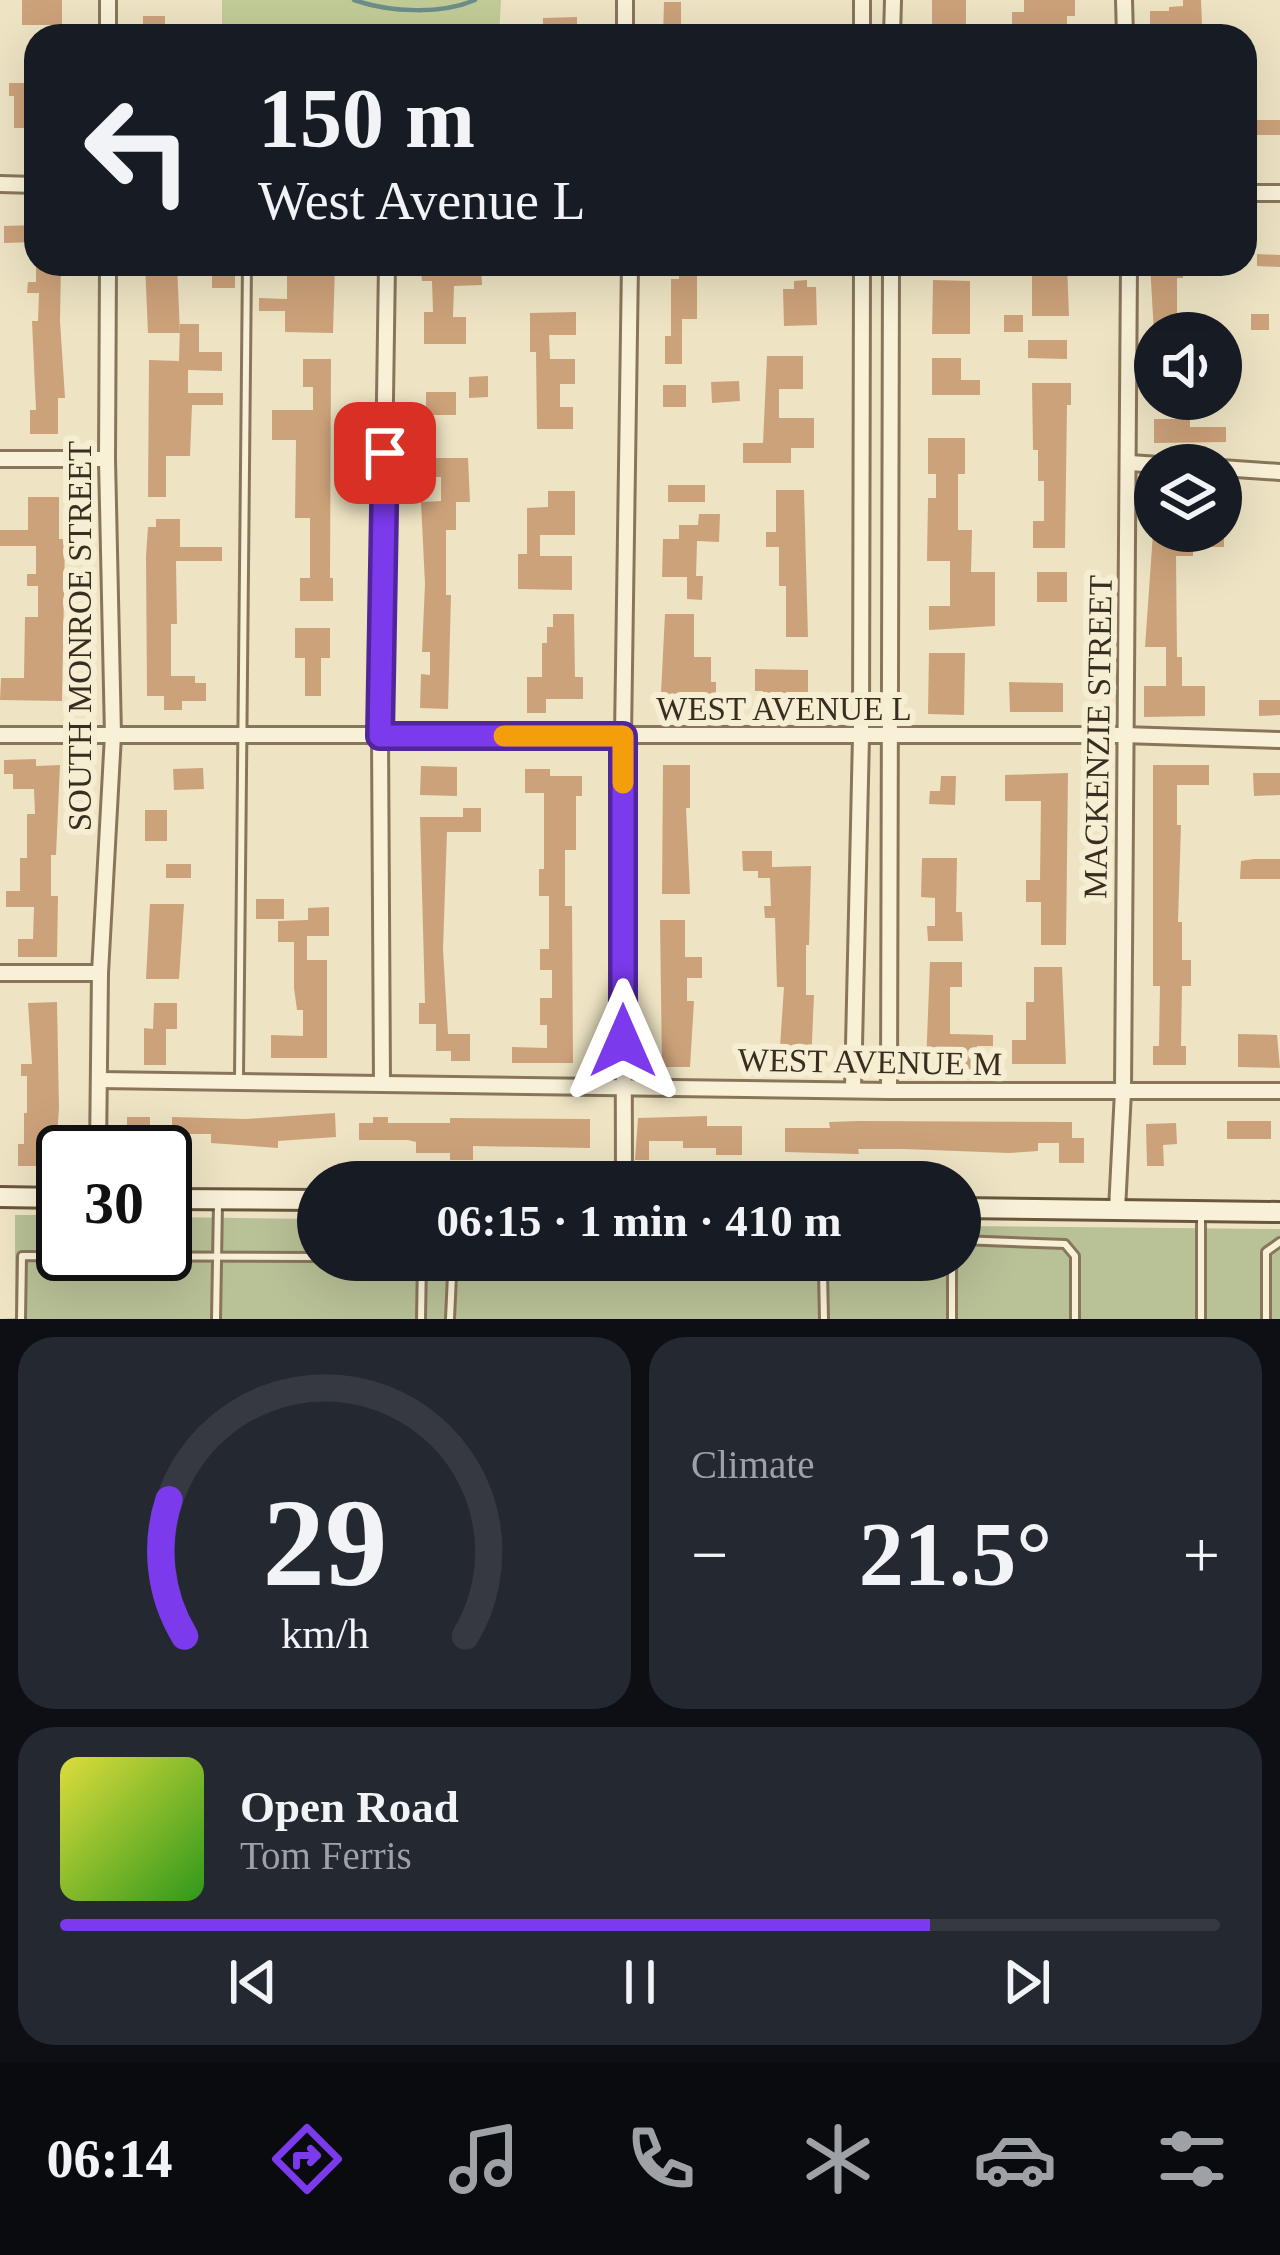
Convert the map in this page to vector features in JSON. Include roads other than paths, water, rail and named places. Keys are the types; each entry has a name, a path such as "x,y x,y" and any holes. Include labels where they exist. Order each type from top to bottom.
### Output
{"main road":[{"path":"0,1196 36,1197"},
{"path":"192,1199 297,1200"},
{"path":"981,1208 1280,1212"}],"street":[{"name":"SOUTH MONROE STREET","path":"98,1125 100,973 113,735 108,276"},
{"path":"382,1083 380,736 388,276"},
{"path":"624,1161 629,276"},
{"path":"854,1090 862,276"},
{"path":"889,1091 891,276"},
{"name":"MACKENZIE STREET","path":"1117,1210 1123,1091 1129,276"},
{"path":"0,459 107,459"},
{"path":"1129,463 1134,463"},
{"path":"1242,469 1280,472"},
{"name":"WEST AVENUE L","path":"0,735 1123,735 1280,740"},
{"path":"0,973 100,973"},
{"name":"WEST AVENUE M","path":"99,1080 889,1091 1280,1091"}],"lane":[{"path":"239,1082 247,276"},
{"path":"216,1319 218,1199"},
{"path":"1201,1211 1201,1319"},
{"path":"981,1241 1065,1244 1075,1256 1076,1319"},
{"path":"1266,1319 1267,1252 1280,1242"},
{"path":"21,1319 22,1256 297,1257"},
{"path":"422,1281 422,1319"},
{"path":"452,1281 453,1319"},
{"path":"823,1281 824,1319"},
{"path":"952,1281 952,1319"}],"waterway":[{"path":"354,0 415,10 475,0"}]}
